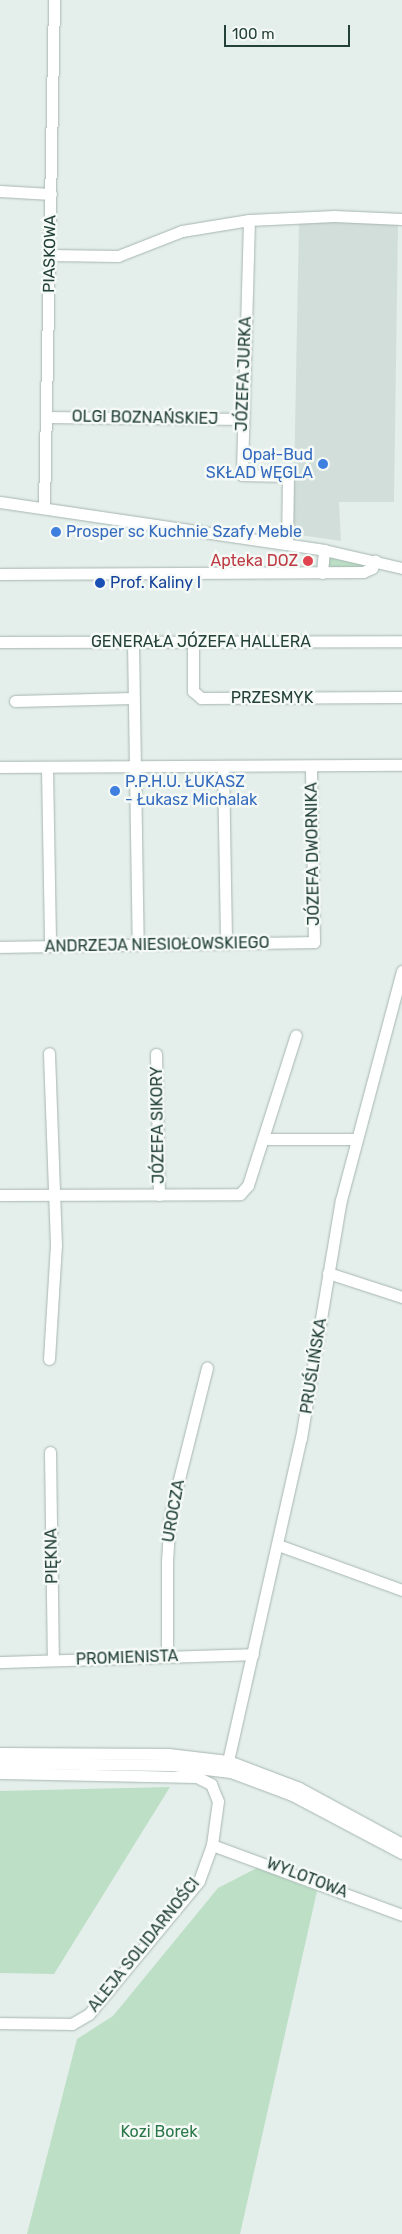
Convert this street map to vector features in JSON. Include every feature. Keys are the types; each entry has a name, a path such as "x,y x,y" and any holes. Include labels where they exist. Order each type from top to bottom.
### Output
{"street":[{"name":"PIASKOWA","path":"44,508 48,417 54,0"},
{"path":"0,191 51,194"},
{"path":"50,255 118,256 182,231 249,220 334,216 402,219"},
{"name":"JÓZEFA JURKA","path":"249,220 242,475 288,476 287,544"},
{"name":"OLGI BOZNAŃSKIEJ","path":"48,417 243,419"},
{"path":"0,502 324,550 402,568"},
{"path":"322,573 324,550"},
{"path":"0,574 363,572 372,568 375,561"},
{"name":"GENERAŁA JÓZEFA HALLERA","path":"0,642 402,641"},
{"path":"133,642 138,945"},
{"name":"PRZESMYK","path":"194,643 193,691 201,698 402,697"},
{"path":"14,701 133,698"},
{"name":"JÓZEFA DWORNIKA","path":"312,766 314,942"},
{"path":"0,768 402,766"},
{"path":"223,767 226,944"},
{"path":"47,768 50,946"},
{"name":"ANDRZEJA NIESIOŁOWSKIEGO","path":"0,947 314,942"},
{"name":"PRUŚLIŃSKA","path":"228,1761 278,1545 311,1389 340,1200 400,991 402,972"},
{"path":"0,1195 54,1197 240,1194 248,1184 264,1139 296,1035"},
{"path":"49,1053 55,1270 49,1359"},
{"name":"JÓZEFA SIKORY","path":"156,1054 159,1196"},
{"path":"264,1139 356,1139"},
{"path":"328,1273 402,1297"},
{"name":"UROCZA","path":"167,1657 169,1523 207,1368"},
{"name":"PIĘKNA","path":"50,1452 53,1660"},
{"path":"278,1545 402,1590"},
{"name":"PROMIENISTA","path":"0,1662 253,1654"},
{"path":"0,1753 168,1754 228,1761 292,1785 402,1844"},
{"path":"0,1763 166,1764 219,1770 282,1790 402,1853"},
{"name":"ALEJA SOLIDARNOŚCI","path":"0,1773 180,1775 204,1779 215,1789 218,1801 212,1844 198,1881 85,2017 68,2024 0,2023"},
{"name":"WYLOTOWA","path":"212,1844 402,1915"}],"shaded area":[{"path":"340,220 398,224 394,502 339,502 341,541 293,534 299,223"}],"green space":[{"path":"330,556 365,565 364,567 328,568 327,558"},
{"path":"170,1787 54,1974 0,1973 0,1791"},
{"name":"Kozi Borek","path":"257,1868 317,1891 240,2234 27,2234 77,2039 113,2016 218,1888"}],"place":[{"name":"Opał-Bud SKŁAD WĘGLA","path":"323,464"},
{"name":"Prosper sc Kuchnie Szafy Meble","path":"56,532"},
{"name":"Apteka DOZ","path":"308,561"},
{"name":"Prof. Kaliny I","path":"100,583"},
{"name":"P.P.H.U. ŁUKASZ - Łukasz Michalak","path":"115,791"}]}
